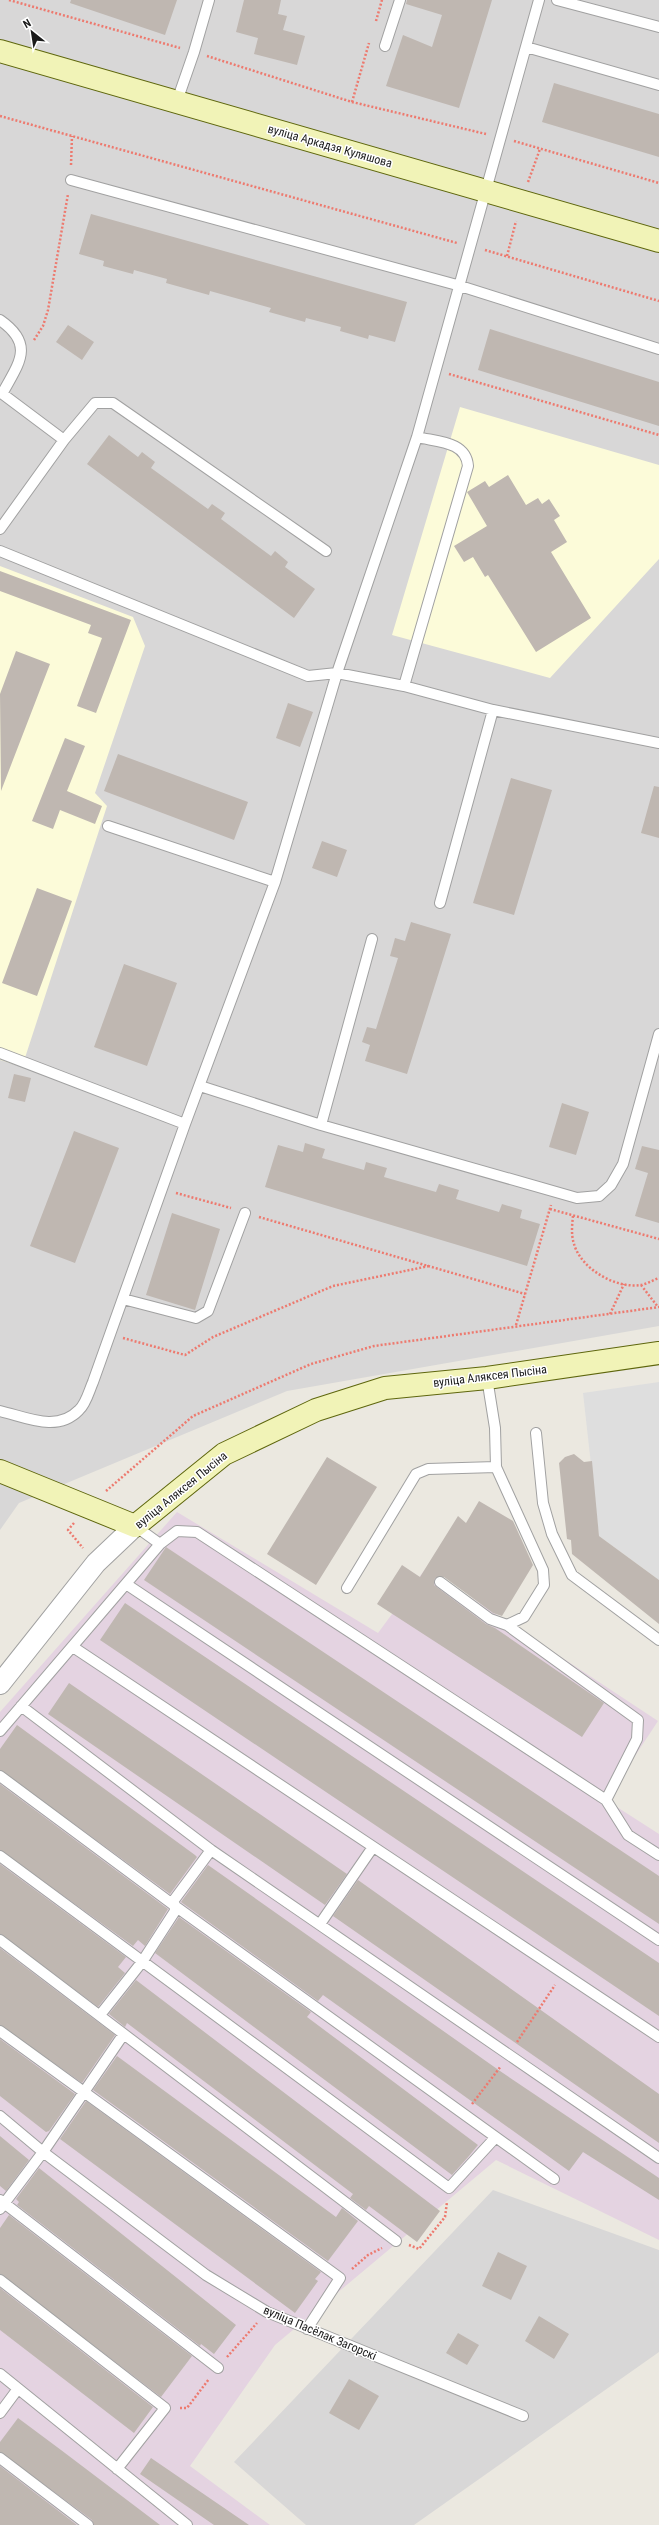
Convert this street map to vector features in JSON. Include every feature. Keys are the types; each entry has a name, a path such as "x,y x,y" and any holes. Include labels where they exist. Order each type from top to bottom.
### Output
{"main road":[{"name":"вуліца Аркадзя Куляшова","path":"0,52 177,101 659,241"},
{"name":"вуліца Аляксея Пысіна","path":"135,1526 224,1454 316,1410 385,1388 487,1378 659,1353"},
{"path":"0,1471 135,1526"}],"street":[{"name":"вуліца Аляксея Пысіна","path":"0,1684 96,1563 135,1526"}],"lane":[{"path":"177,101 194,52 209,0"},
{"path":"385,46 400,0"},
{"path":"0,1411 34,1422 65,1421 80,1410 93,1382 185,1124 275,882 336,673 416,438 468,246 484,191 502,138 539,0"},
{"path":"557,0 659,27"},
{"path":"526,48 659,85"},
{"path":"70,180 458,285 659,349"},
{"path":"0,320 16,336 22,347 22,357 1,393 64,440"},
{"path":"0,529 64,440 95,403 113,402 326,551"},
{"path":"404,686 468,466 467,456 461,449 416,438"},
{"path":"0,551 308,676 336,673 404,686 493,710 659,743"},
{"path":"440,903 493,710"},
{"path":"108,826 275,882"},
{"path":"322,1125 372,939"},
{"path":"200,1086 322,1125 555,1192 577,1198 599,1196 611,1185 623,1164 659,1034"},
{"path":"0,1053 185,1124"},
{"path":"123,1299 196,1318 208,1311 245,1213"},
{"path":"487,1378 496,1428 496,1467 543,1570 544,1585 528,1610 524,1616 507,1625"},
{"path":"536,1433 543,1503 552,1534 572,1575 659,1640"},
{"path":"347,1588 416,1474 428,1469 496,1467"},
{"path":"135,1526 160,1544"},
{"path":"0,1731 160,1544 178,1531 197,1532 606,1800 628,1835 659,1855"},
{"path":"440,1582 490,1619 507,1625 638,1720 637,1739 606,1800"},
{"path":"126,1584 659,1940"},
{"path":"73,1647 659,2037"},
{"path":"21,1706 212,1850 659,2158"},
{"path":"0,1776 175,1906 495,2138 554,2179"},
{"path":"320,1924 373,1846"},
{"path":"100,2015 142,1962 175,1911 174,1900 212,1850"},
{"path":"0,1856 449,2188 495,2138"},
{"path":"0,1940 100,2015 123,2035 396,2241"},
{"path":"0,2031 340,2278 306,2329"},
{"path":"123,2035 43,2152 1,2204 218,2368"},
{"name":"вуліца Пасёлак Загорскі","path":"0,2116 43,2152 206,2275 267,2312 523,2416"},
{"path":"0,2280 164,2408 117,2469"},
{"path":"0,2374 17,2390 187,2525"},
{"path":"0,2413 17,2390"},
{"path":"0,2458 88,2525"}],"path":[{"path":"9,0 194,52 352,102 502,138 659,183"},
{"path":"375,22 382,0"},
{"path":"352,102 371,36"},
{"path":"0,116 468,246 659,302"},
{"path":"22,347 36,339 48,310 70,180 72,136"},
{"path":"435,370 659,435"},
{"path":"162,1189 525,1294"},
{"path":"516,1325 555,1192"},
{"path":"550,1209 659,1239"},
{"path":"573,1216 574,1244 580,1257 592,1269 606,1278 624,1284 641,1285 659,1278"},
{"path":"110,1335 185,1354 213,1337 333,1286 429,1266"},
{"path":"610,1314 624,1284"},
{"path":"641,1285 658,1307"}],"shaded area":[{"path":"0,0 659,0 659,1326 287,1391 19,1503 0,1530"},
{"path":"460,407 659,465 659,559 550,678 392,635"},
{"path":"0,566 133,617 145,646 95,793 107,806 22,1067 0,1060"},
{"path":"659,1382 659,1580 599,1536 583,1393"},
{"path":"177,1512 378,1633 426,1568 658,1721 606,1800 659,1834 659,2240 496,2160 275,2345 190,2466 270,2525 0,2525 0,1712"},
{"path":"493,2190 659,2250 659,2352 414,2525 306,2525 234,2462"}],"building":[{"path":"71,0 177,0 165,35 70,3"},
{"path":"244,0 281,0 278,14 287,16 283,30 305,36 297,65 254,54 258,38 236,32"},
{"path":"407,0 492,0 459,108 386,86 403,35 432,47 442,15 406,4"},
{"path":"554,83 659,114 659,157 542,122"},
{"path":"91,214 407,302 395,342 369,335 368,339 340,331 341,327 306,318 305,322 269,312 271,308 210,291 209,295 166,283 167,279 134,270 133,274 103,266 104,261 79,254"},
{"path":"68,325 94,342 82,360 56,342"},
{"path":"490,329 659,382 659,426 478,370"},
{"path":"109,435 138,457 142,452 155,462 151,468 208,509 212,504 225,513 221,519 271,556 275,551 288,562 285,567 315,589 294,618 87,464"},
{"path":"508,475 526,505 538,498 542,504 549,499 560,516 554,520 567,542 551,552 591,618 536,652 488,575 485,577 473,557 464,562 454,546 487,526 467,492 485,481 489,487"},
{"path":"0,571 131,620 96,713 77,706 102,638 88,633 91,625 0,591"},
{"path":"16,651 50,664 1,791 0,694"},
{"path":"288,703 313,712 300,747 276,738"},
{"path":"65,738 85,746 67,791 102,806 95,824 60,810 53,829 32,821"},
{"path":"118,754 248,802 234,840 104,791"},
{"path":"511,778 552,790 514,915 473,903"},
{"path":"654,786 659,787 659,838 641,833"},
{"path":"322,841 347,850 337,877 312,868"},
{"path":"37,888 72,901 37,996 2,983"},
{"path":"411,922 451,934 407,1074 365,1061 370,1045 362,1042 367,1027 376,1029 398,958 390,956 395,938 405,941"},
{"path":"124,964 177,983 147,1066 94,1047"},
{"path":"14,1074 31,1078 25,1102 8,1098"},
{"path":"562,1103 589,1112 576,1155 549,1147"},
{"path":"74,1131 119,1148 75,1263 30,1246"},
{"path":"305,1143 325,1149 322,1158 364,1170 366,1162 387,1168 384,1177 436,1192 439,1184 459,1190 456,1199 499,1212 502,1204 522,1210 520,1218 540,1224 527,1266 265,1187 278,1145 303,1152"},
{"path":"642,1146 659,1150 659,1223 635,1216 648,1173 635,1169"},
{"path":"172,1213 220,1229 195,1310 146,1295"},
{"path":"574,1454 584,1462 592,1461 599,1536 659,1580 659,1624 572,1554 571,1540 567,1539 559,1463 565,1457"},
{"path":"327,1457 377,1487 316,1585 267,1554"},
{"path":"479,1501 513,1521 533,1565 502,1616 493,1613 444,1577 435,1578 434,1585 486,1624 495,1628 604,1703 582,1737 377,1604 402,1565 420,1577 458,1516 466,1523"},
{"path":"166,1547 659,1876 659,1924 144,1580"},
{"path":"125,1603 659,1963 659,2016 100,1640"},
{"path":"69,1683 347,1874 325,1905 48,1714"},
{"path":"17,1725 197,1857 170,1894 0,1770 0,1749"},
{"path":"0,1784 168,1909 145,1946 138,1940 133,1946 0,1850"},
{"path":"0,1864 126,1957 118,1967 125,1973 98,2007 0,1934"},
{"path":"208,1865 500,2071 659,2178 659,2200 583,2152 569,2171 323,1995 318,2001 181,1902"},
{"path":"358,1880 659,2094 659,2143 333,1916"},
{"path":"179,1917 311,2012 307,2017 478,2145 452,2175 155,1953"},
{"path":"0,1948 115,2035 82,2083 0,2025"},
{"path":"136,1980 440,2211 417,2242 369,2206 366,2210 350,2198 353,2194 127,2023 125,2027 109,2014"},
{"path":"0,2039 75,2094 49,2131 46,2132 0,2096"},
{"path":"117,2056 336,2217 342,2208 358,2221 328,2261 93,2090"},
{"path":"86,2101 321,2272 315,2279 318,2281 295,2313 60,2139"},
{"path":"0,2136 29,2160 6,2191 0,2186"},
{"path":"39,2168 236,2325 214,2354 201,2344 200,2346 17,2205 19,2202 16,2199"},
{"path":"9,2215 192,2356 161,2397 0,2274 0,2228"},
{"path":"498,2252 527,2266 511,2300 482,2286"},
{"path":"0,2288 153,2407 134,2433 0,2330"},
{"path":"539,2316 569,2334 554,2359 525,2341"},
{"path":"458,2333 479,2345 467,2365 446,2353"},
{"path":"349,2379 379,2396 359,2430 329,2413"},
{"path":"18,2418 160,2525 94,2525 92,2520 0,2452 0,2442"},
{"path":"151,2458 249,2525 214,2525 140,2474"},
{"path":"0,2466 77,2525 0,2525"}]}
